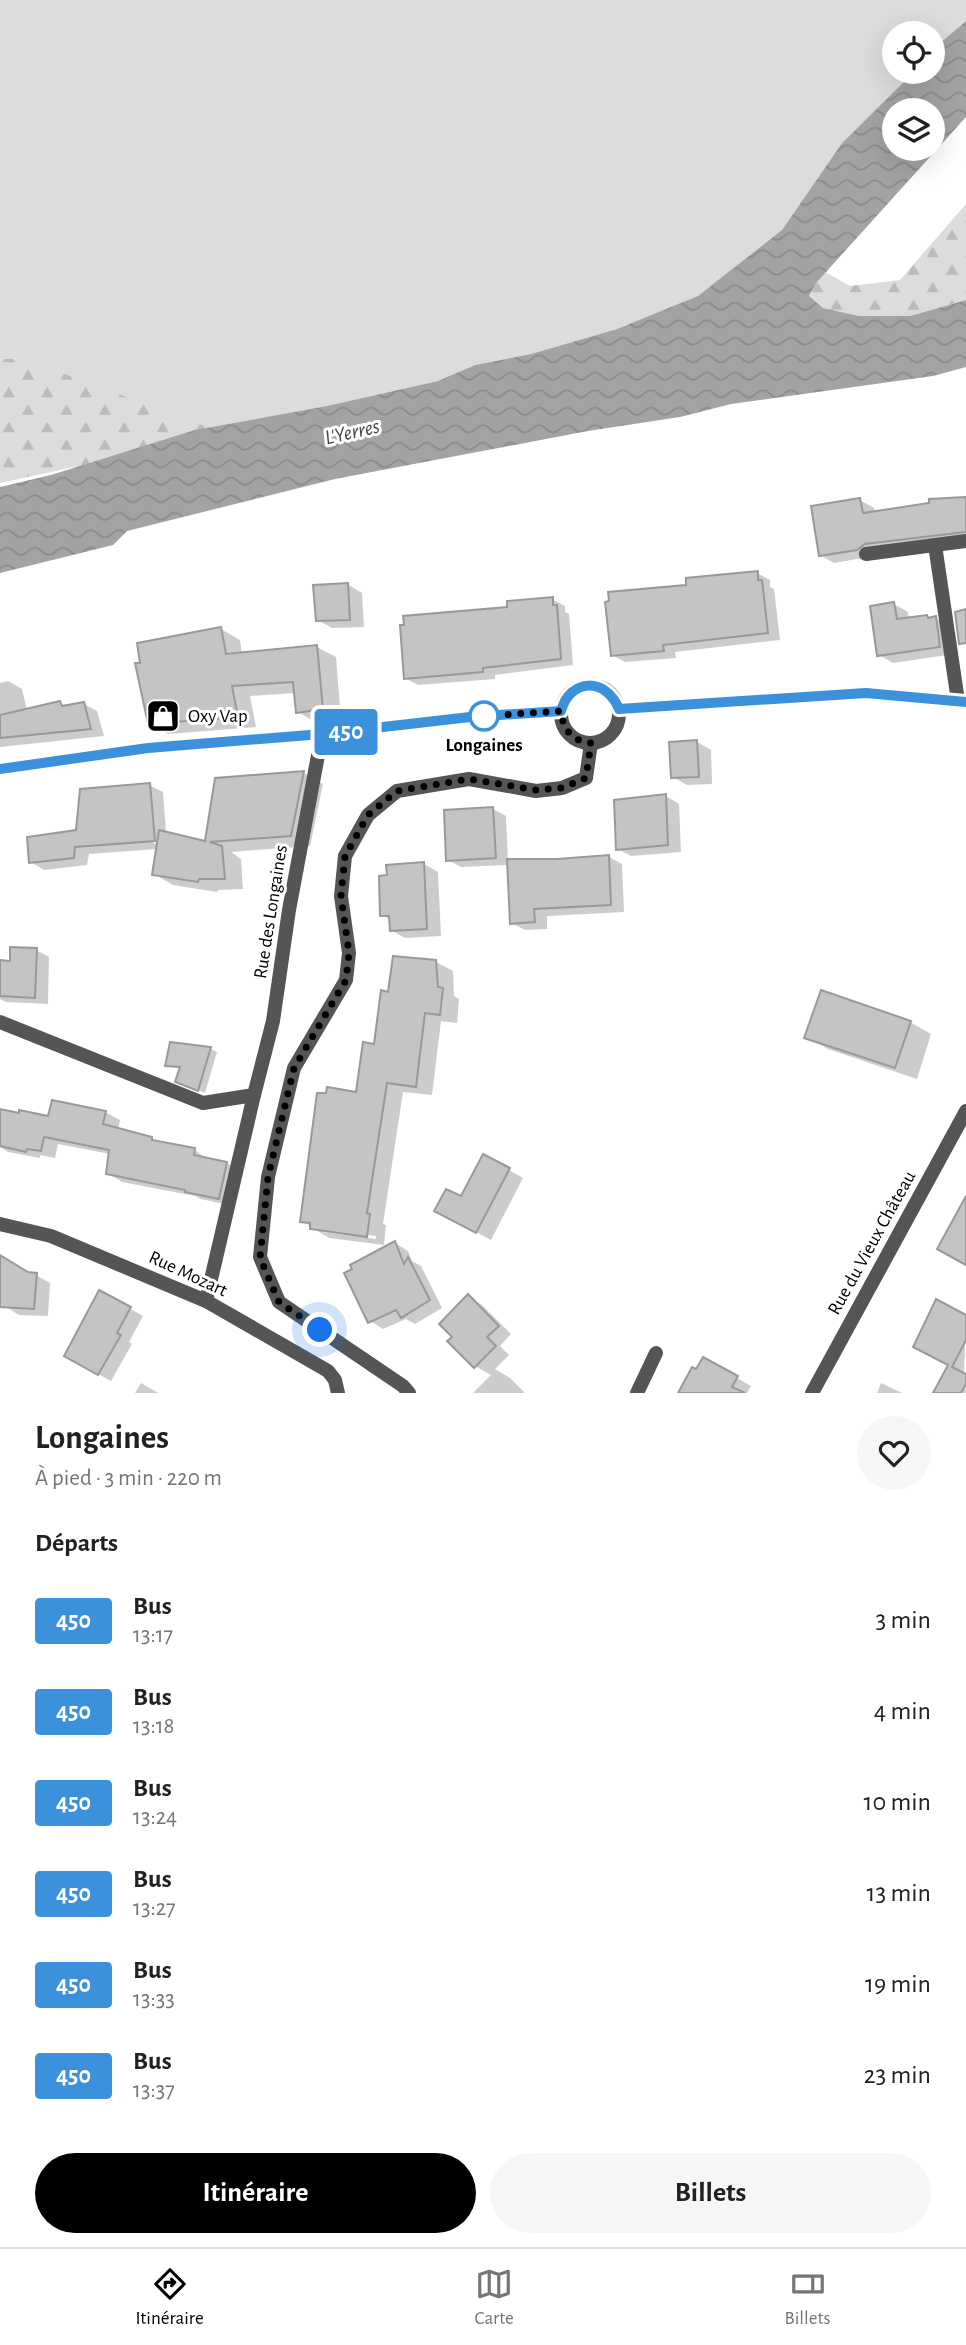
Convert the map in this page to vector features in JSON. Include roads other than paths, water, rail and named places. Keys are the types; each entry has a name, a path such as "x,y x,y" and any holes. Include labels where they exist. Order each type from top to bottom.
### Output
{"street":[{"path":"866,554 966,541"},
{"path":"619,709 866,693 962,702 935,545"},
{"path":"585,686 602,688 610,693 619,709 615,728 609,736 591,743 581,742 566,730 561,711 569,695 585,686"},
{"path":"0,769 148,748 322,734 470,717 561,711"},
{"name":"Rue des Longaines","path":"206,1301 273,1021 289,910 322,734"},
{"path":"409,1393 403,1386 279,1302 260,1258 268,1177 294,1068 346,980 349,953 341,896 345,856 368,815 397,791 469,779 536,790 562,788 586,778 591,743"},
{"path":"0,1022 204,1103 254,1095"},
{"name":"Rue du Vieux Château","path":"812,1393 966,1111"},
{"name":"Rue Mozart","path":"0,1224 51,1236 206,1301 328,1371 335,1380 338,1393"},
{"path":"637,1393 656,1353"}],"water":[{"path":"966,21 966,117 945,140 945,98 888,98 902,84 945,84 945,39"},
{"name":"L'Yerres","path":"882,104 882,161 926,161 817,282 809,296 823,308 859,316 910,316 966,300 966,367 933,376 731,404 680,417 588,431 335,479 127,531 113,545 0,573 0,487 51,475 195,430 327,406 438,381 475,365 531,354 617,329 698,296 782,230 842,143"}],"place":[{"name":"Oxy Vap","path":"163,716"},
{"name":"Longaines","path":"484,716"}]}
